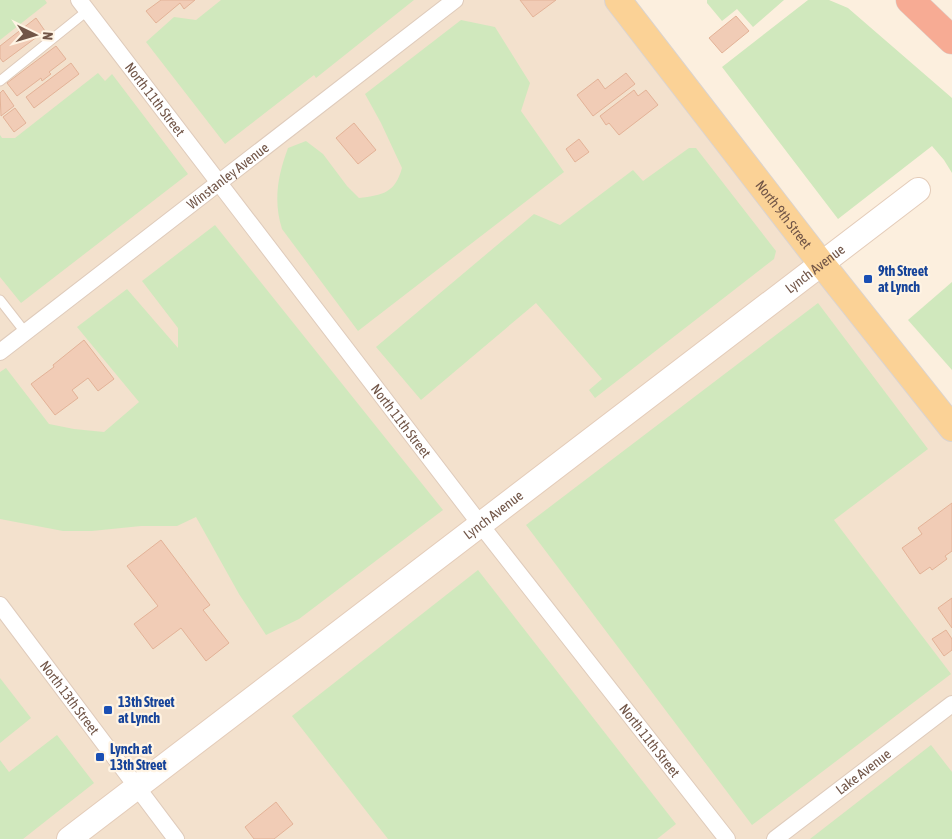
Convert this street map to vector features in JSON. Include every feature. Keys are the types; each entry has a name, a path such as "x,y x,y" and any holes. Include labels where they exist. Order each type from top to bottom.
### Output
{"highway":[{"path":"910,0 952,40"}],"main road":[{"name":"North 9th Street","path":"618,0 821,263 952,428"}],"street":[{"name":"Winstanley Avenue","path":"0,352 455,0"},
{"name":"North 11th Street","path":"83,5 480,524 726,839"},
{"name":"Lynch Avenue","path":"69,839 918,190"},
{"name":"North 13th Street","path":"0,606 176,839"},
{"name":"Lake Avenue","path":"775,839 952,704"}],"lane":[{"path":"0,81 83,5"},
{"path":"0,300 25,332"}],"shaded area":[{"path":"0,0 625,0 952,424 952,839 0,839"}],"green space":[{"path":"0,0 45,0 47,3 0,40"},
{"path":"221,0 414,0 316,78 314,75 225,144 146,42 174,17 196,20"},
{"path":"707,0 784,0 753,27 737,9 722,21 707,3"},
{"path":"808,0 829,0 848,8 952,98 952,173 932,146 838,219 722,67"},
{"path":"461,20 495,27 530,83 521,111 564,172 358,331 282,229 277,198 279,178 288,148 306,141 323,154 347,186 359,198 375,196 392,188 402,168 365,94"},
{"path":"98,73 105,81 112,74 188,174 21,303 0,277 0,135 2,138 15,138"},
{"path":"689,148 696,148 776,251 774,259 595,398 589,390 602,379 536,303 421,400 376,347 534,214 560,225 633,170 643,181"},
{"path":"215,225 443,510 299,619 266,635 239,594 196,517 177,526 141,526 92,531 63,531 0,519 0,372 6,368 49,424 104,432 139,402 77,327 127,289 178,348 178,328 142,281"},
{"path":"952,282 952,370 908,320"},
{"path":"818,303 928,449 834,520 951,674 752,825 526,525"},
{"path":"478,570 676,824 657,839 388,839 292,716"},
{"path":"0,678 31,718 0,743"},
{"path":"57,735 94,783 23,839 0,839 0,760 9,772"},
{"path":"931,745 952,772 952,839 810,839"}],"building":[{"path":"161,0 195,0 184,9 180,3 156,23 146,11"},
{"path":"520,0 556,0 533,17"},
{"path":"736,16 749,31 722,53 709,38"},
{"path":"36,18 45,31 3,62 0,58 0,46"},
{"path":"56,46 66,59 49,72 51,74 42,81 41,78 17,96 7,83"},
{"path":"71,63 79,74 34,108 26,97"},
{"path":"626,73 635,84 593,116 577,95 598,79 605,89"},
{"path":"3,90 14,106 1,116 0,93"},
{"path":"634,90 638,96 646,90 658,105 619,135 609,123 606,125 600,116"},
{"path":"15,108 26,123 14,132 3,117"},
{"path":"354,123 376,150 358,164 336,138"},
{"path":"579,139 589,152 575,162 566,149"},
{"path":"84,340 114,379 98,391 88,378 72,390 78,398 55,415 31,384 54,367 53,365"},
{"path":"952,503 952,551 945,556 947,559 932,570 930,567 920,574 902,548 922,534 918,528"},
{"path":"161,540 210,605 203,610 229,643 206,661 181,628 153,649 134,624 158,606 127,566"},
{"path":"952,598 952,628 938,608"},
{"path":"946,630 952,639 952,650 944,656 932,639"},
{"path":"276,802 293,824 274,839 254,839 245,827"}],"place":[{"name":"9th Street at Lynch","path":"868,279"},
{"name":"13th Street at Lynch","path":"108,710"},
{"name":"Lynch at 13th Street","path":"100,757"}]}
